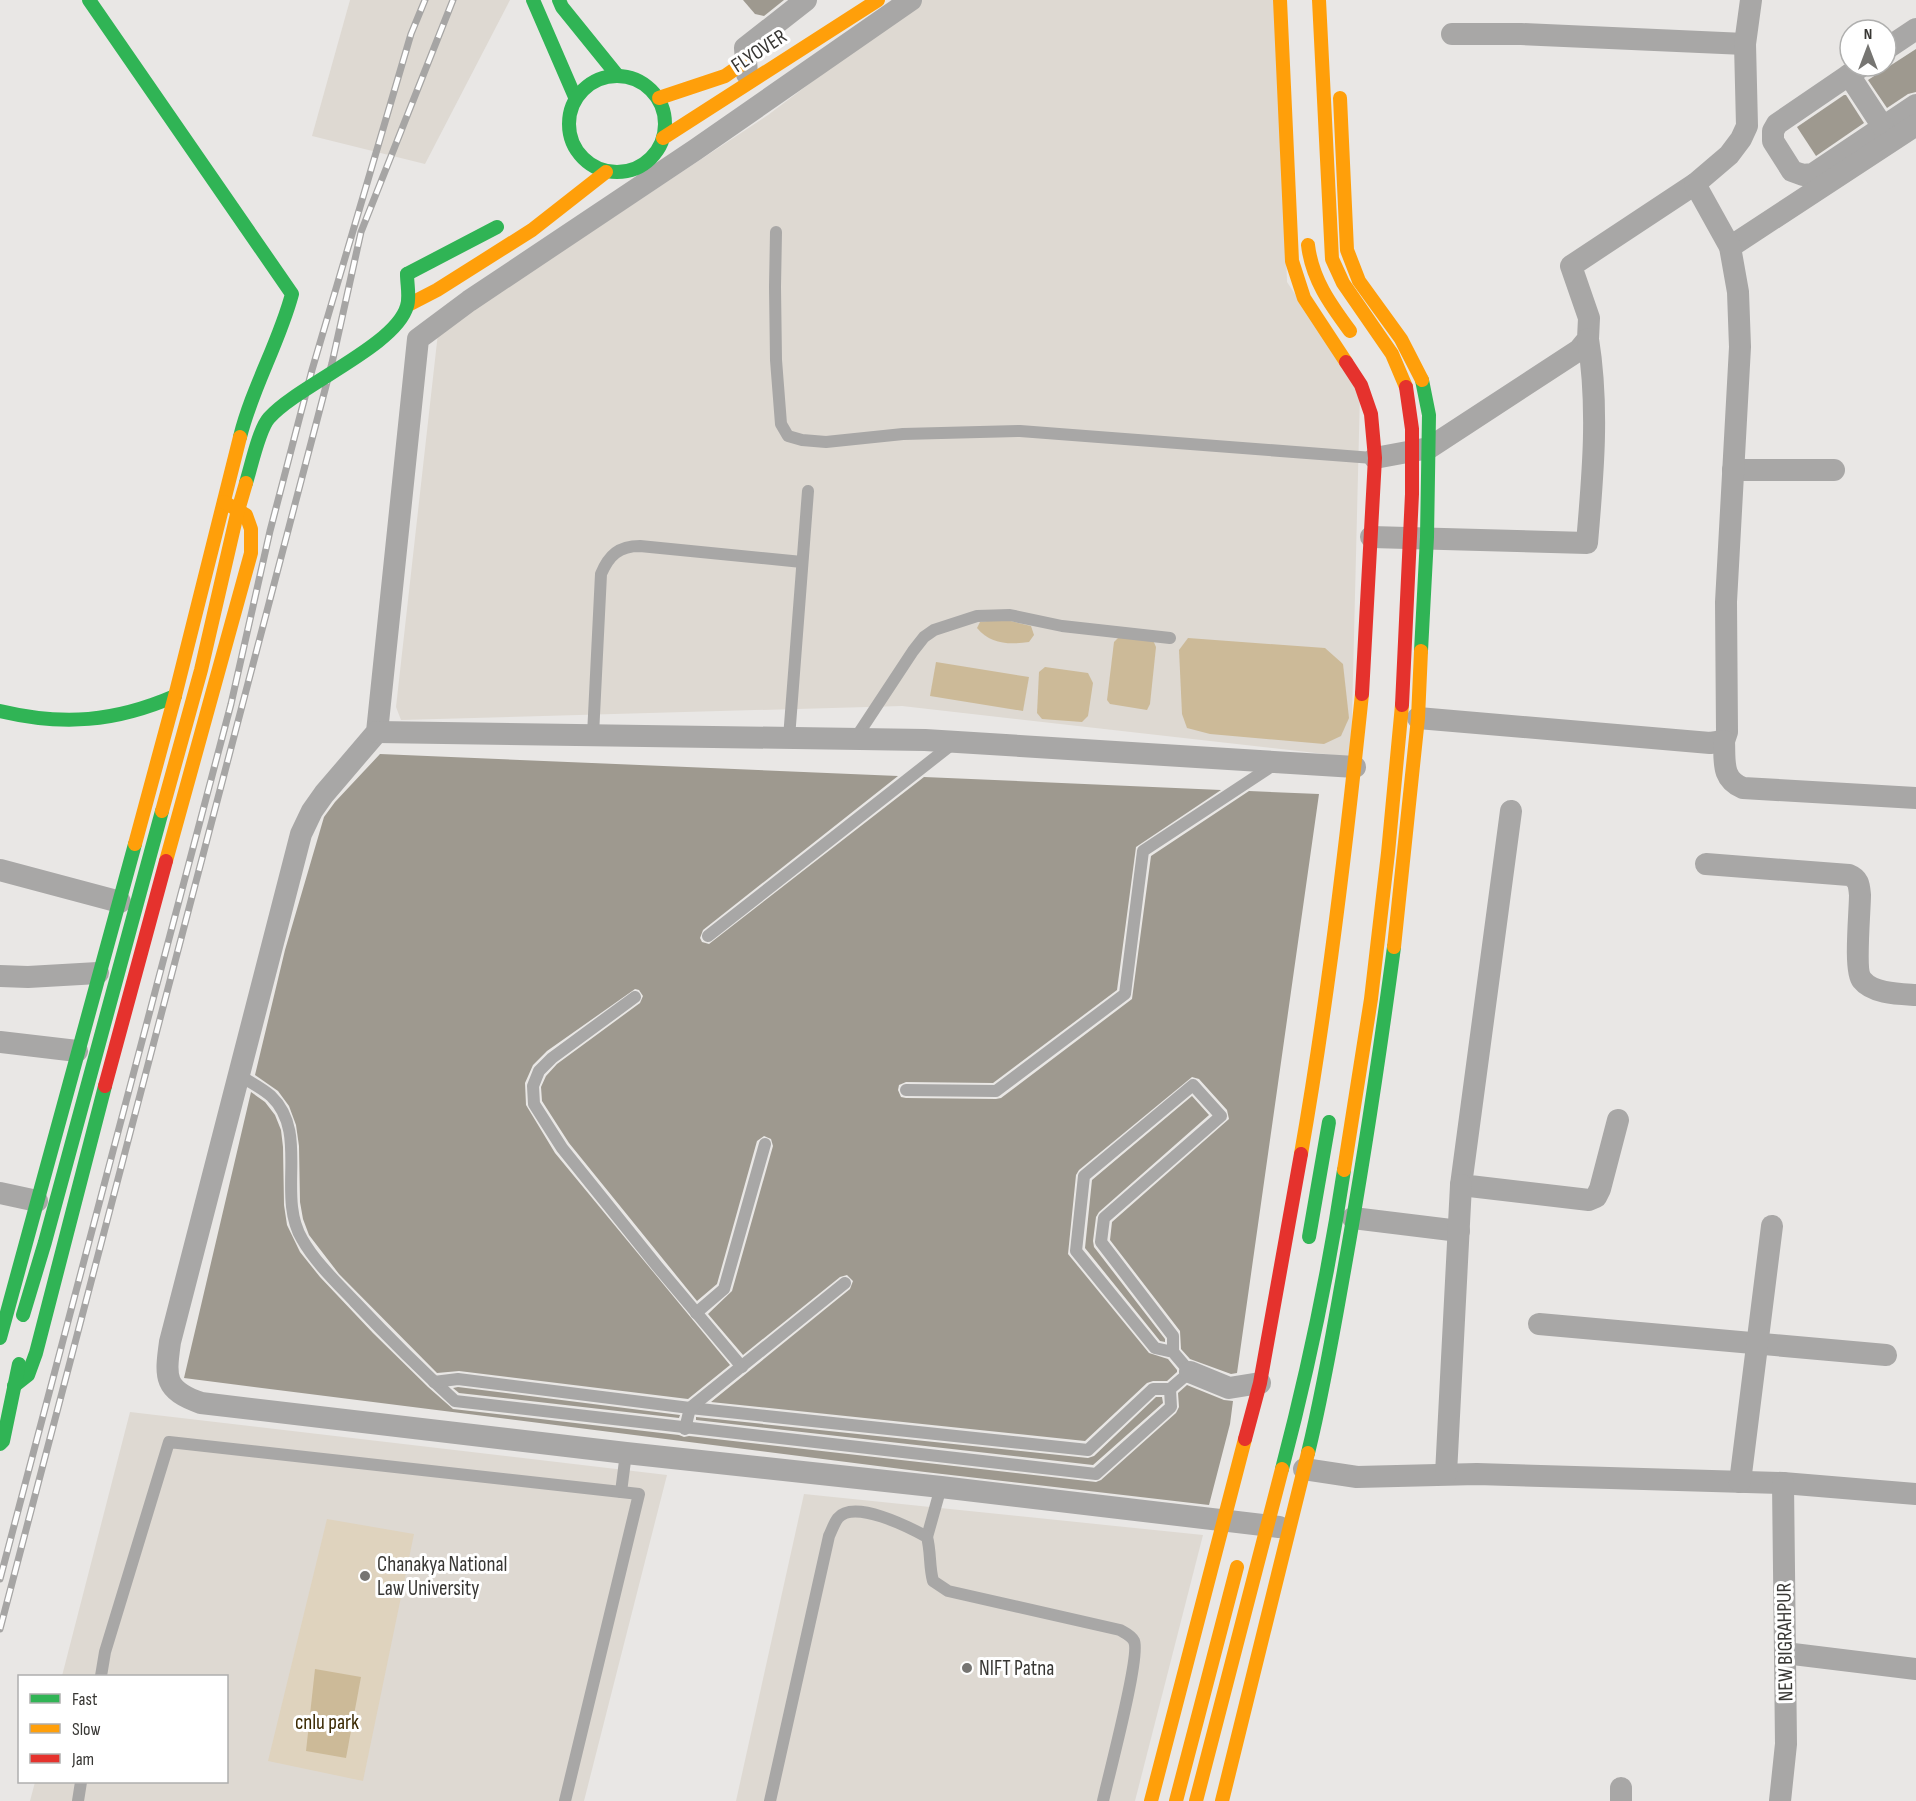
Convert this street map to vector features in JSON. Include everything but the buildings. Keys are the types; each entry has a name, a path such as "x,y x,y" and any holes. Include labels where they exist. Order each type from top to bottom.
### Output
{"main road":[{"path":"3,1347 12,1326 10,1312 37,1201 175,696 245,416 285,320 292,294 89,0"},
{"path":"533,0 575,97"},
{"path":"559,0 562,7 617,75"},
{"name":"FLYOVER","path":"606,172 629,171 649,161 663,138 878,0"},
{"path":"1280,0 1292,31 1292,261 1304,298 1362,385 1382,465"},
{"path":"1196,1801 1299,1406 1316,1328 1343,1179 1371,999 1401,715 1412,494 1412,429 1406,386 1392,354 1343,283 1332,259 1319,0"},
{"path":"1292,31 1336,31"},
{"name":"FLYOVER","path":"659,98 725,76 772,44"},
{"path":"606,172 581,166 571,143 567,119 575,97 593,80 617,75 641,81 659,98 666,120 663,138"},
{"path":"1222,1801 1320,1406 1378,1063 1396,929 1418,718 1427,537 1429,415 1421,375 1401,339 1359,281 1347,250 1339,85"},
{"path":"408,305 437,290 532,230 606,172"},
{"path":"10,1312 45,1242 125,941 201,670 237,514 255,452 268,419 379,340 400,321 408,305 407,274 460,248 510,219"},
{"path":"1308,227 1309,256 1321,293 1360,345"},
{"path":"1151,1801 1260,1383 1319,1053 1340,900 1364,678 1371,537 1382,465 1390,437"},
{"path":"14,1386 28,1375 36,1353 117,1041 251,553 251,529 246,515 224,502"},
{"path":"1388,556 1389,520"},
{"path":"0,711 19,717 45,720 99,720 153,706 175,696"},
{"path":"1307,1249 1331,1109"},
{"path":"10,1312 26,1330"},
{"path":"1,1442 22,1348"},
{"path":"1246,1533 1252,1510"},
{"path":"1176,1801 1238,1562"}],"street":[{"path":"752,111 745,48 806,0"},
{"path":"911,0 752,111 469,301 418,339 377,732 324,794 301,834 170,1342 167,1364 170,1384 182,1396 201,1403 1289,1529"},
{"path":"1371,537 1587,543 1595,438 1593,372 1588,339 1589,318 1571,266 1695,184 1729,155 1741,139 1747,126 1745,44 1751,0"},
{"path":"1452,34 1521,34 1745,44"},
{"path":"1898,44 1913,36"},
{"path":"1844,78 1778,124 1773,131 1773,141 1792,171 1803,175 1813,174 1916,105"},
{"path":"1860,78 1883,127"},
{"path":"1730,247 1916,125"},
{"path":"1695,184 1730,247 1738,292 1740,347 1726,602 1726,732 1724,741 1728,778 1733,784 1743,788 1916,798"},
{"path":"1382,465 1430,448 1568,359 1588,339"},
{"path":"1732,470 1834,470"},
{"path":"1418,718 1710,743 1724,741"},
{"path":"377,732 956,741 1355,767"},
{"path":"1446,1474 1461,1185 1511,812"},
{"path":"1706,864 1850,875 1856,878 1860,895 1858,968 1861,980 1870,987 1893,993 1916,995"},
{"path":"0,870 120,902"},
{"path":"0,976 28,977 98,973"},
{"path":"0,1042 77,1051"},
{"path":"1461,1185 1589,1200 1596,1197 1600,1189 1618,1120"},
{"path":"0,1193 37,1201"},
{"path":"1353,1218 1459,1231"},
{"path":"1740,1482 1772,1226"},
{"path":"1539,1324 1886,1355"},
{"path":"1190,1372 1229,1388 1260,1383"},
{"path":"1304,1469 1358,1477 1446,1474 1783,1483 1916,1494"},
{"name":"NEW BIGRAHPUR","path":"1780,1801 1786,1744 1783,1483"},
{"path":"1785,1653 1916,1669"}],"lane":[{"path":"776,232 774,287 776,360 781,424 788,436 826,442 903,434 1020,431 1382,465"},
{"path":"789,738 808,491"},
{"path":"593,735 601,574 606,562 615,552 627,546 640,546 802,562"},
{"path":"855,739 924,637 946,625 977,616 1010,615 1062,626 1170,638"},
{"path":"708,936 956,741"},
{"path":"906,1090 996,1091 1125,994 1143,851 1278,762"},
{"path":"636,997 552,1058 539,1071 533,1086 534,1104 562,1148 742,1367"},
{"path":"240,1076 271,1096 283,1112 290,1131 291,1208 302,1240 333,1279 417,1367 455,1401 1096,1474 1171,1407 1170,1389"},
{"path":"434,1382 458,1379 690,1408 1088,1450 1153,1389 1170,1389 1190,1372 1173,1352 1155,1348 1076,1251 1084,1176 1193,1085 1221,1116 1104,1218 1101,1242 1173,1336 1173,1352"},
{"path":"696,1313 724,1289 765,1144"},
{"path":"685,1429 690,1408 845,1283"},
{"path":"100,1675 105,1652 169,1442 639,1494 565,1801"},
{"path":"621,1492 626,1453"},
{"path":"941,1487 927,1537 930,1549 929,1569 933,1581 948,1591 1120,1630 1129,1635 1135,1643 1134,1667 1103,1801"},
{"path":"770,1801 829,1536 838,1518 847,1512 858,1511 874,1514 927,1537"},
{"path":"78,1801 81,1783"}],"shaded area":[{"path":"350,0 510,0 425,164 312,136"},
{"path":"920,0 1278,0 1287,282 1360,393 1351,757 902,706 401,720 396,707 438,333 768,115"},
{"path":"1002,619 1031,626 1034,635 1029,642 1007,643 988,637 977,628 980,622"},
{"path":"1122,634 1152,638 1156,647 1150,704 1147,710 1110,704 1107,700 1114,642"},
{"path":"1188,638 1325,648 1343,664 1349,718 1341,736 1324,744 1210,734 1187,728 1182,714 1179,650"},
{"path":"936,662 1029,677 1023,711 930,696"},
{"path":"1045,667 1088,673 1093,683 1088,716 1082,722 1042,719 1037,713 1039,672"},
{"name":"Chanakya National Law University","path":"130,1412 667,1475 584,1801 30,1801 35,1783 228,1783 228,1675 62,1675"},
{"name":"NIFT Patna","path":"804,1494 1203,1535 1135,1801 736,1801"},
{"path":"315,1669 361,1677 346,1758 306,1751"}],"green space":[{"name":"cnlu park","path":"327,1519 414,1534 363,1781 268,1761"}],"railway":[{"path":"0,1579 231,704 270,531 312,370 411,34 425,0"},
{"path":"0,1629 332,363 361,232 453,0"}],"traffic: fast":[{"path":"89,0 292,294 251,401 240,437"},
{"path":"533,0 575,97"},
{"path":"559,0 562,7 617,75"},
{"path":"617,76 636,79 651,90 662,105 665,124 662,143 651,158 636,169 617,172 598,169 583,158 572,143 569,124 572,105 583,90 598,79 617,76"},
{"path":"407,274 497,227"},
{"path":"246,483 259,439 269,418 301,392 385,336 399,321 408,302 407,274"},
{"path":"1421,651 1427,537 1429,415 1422,380"},
{"path":"0,711 45,719 89,719 131,711 175,696"},
{"path":"23,1315 162,811"},
{"path":"0,1338 135,844"},
{"path":"1308,1453 1349,1240 1394,947"},
{"path":"14,1386 28,1375 36,1353 105,1086"},
{"path":"1309,1237 1329,1122"},
{"path":"1282,1469 1317,1320 1344,1170"},
{"path":"0,1444 3,1441 19,1364"}],"traffic: slow":[{"path":"663,138 878,0"},
{"path":"1280,0 1292,261 1304,298 1346,362"},
{"path":"1319,0 1332,259 1343,283 1392,354 1406,387"},
{"path":"659,98 725,76 745,62"},
{"path":"1340,98 1347,250 1359,281 1401,339 1422,380"},
{"path":"408,305 437,290 532,230 606,172"},
{"path":"1308,245 1318,280 1329,301 1350,331"},
{"path":"135,844 240,437"},
{"path":"162,811 201,670 246,483"},
{"path":"166,861 251,553 251,529 246,515 224,502"},
{"path":"1394,947 1418,718 1421,651"},
{"path":"1301,1154 1336,924 1362,694"},
{"path":"1344,1170 1371,999 1402,705"},
{"path":"1151,1801 1245,1439"},
{"path":"1222,1801 1308,1453"},
{"path":"1196,1801 1282,1469"},
{"path":"1176,1801 1237,1567"}],"traffic: jam":[{"path":"1346,362 1361,385 1371,414 1375,458 1362,694"},
{"path":"1402,705 1412,494 1412,429 1406,387"},
{"path":"105,1086 166,861"},
{"path":"1245,1439 1260,1383 1301,1154"}],"place":[{"name":"Chanakya National Law University","path":"365,1576"},
{"name":"NIFT Patna","path":"967,1668"}]}
